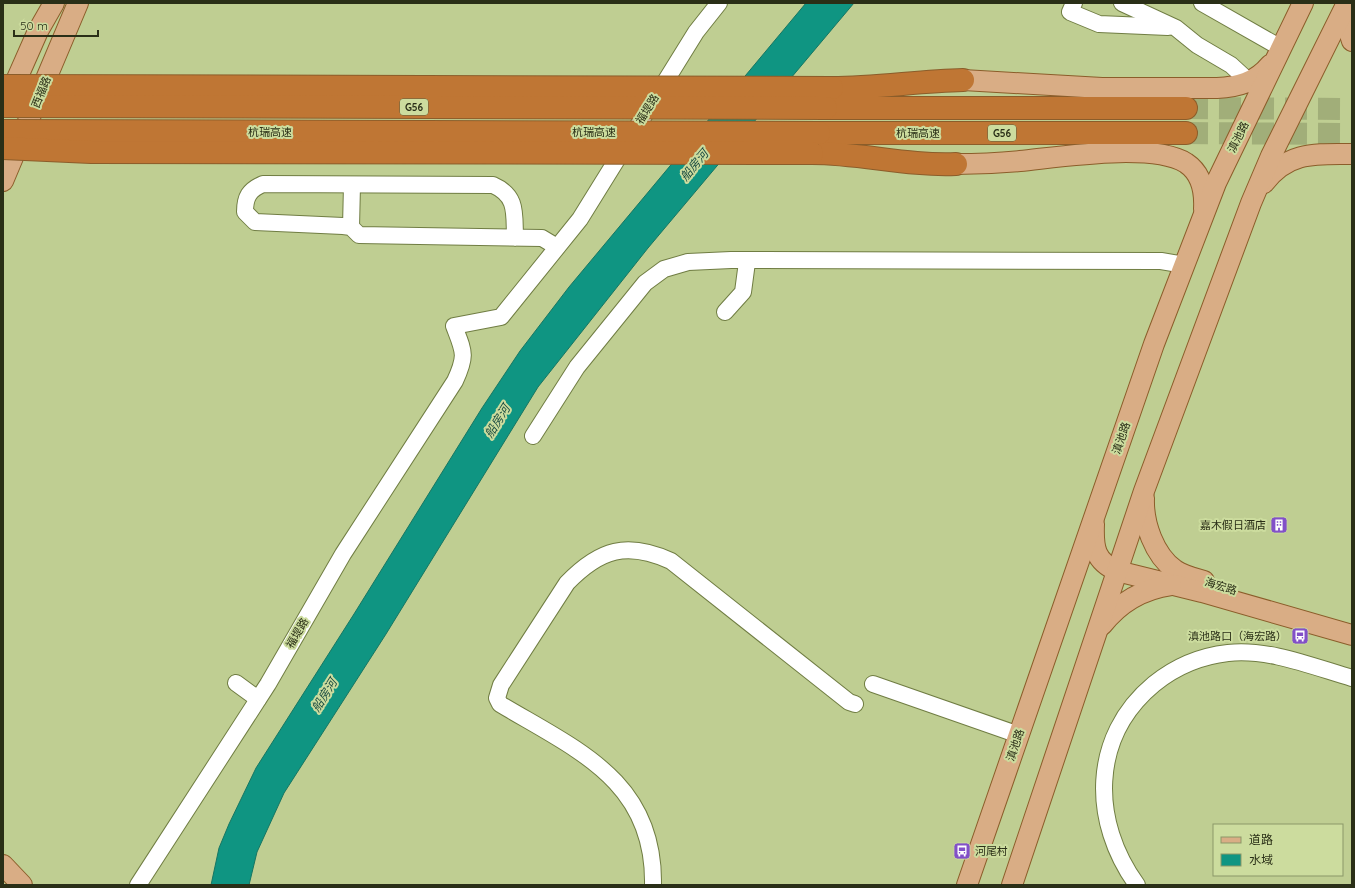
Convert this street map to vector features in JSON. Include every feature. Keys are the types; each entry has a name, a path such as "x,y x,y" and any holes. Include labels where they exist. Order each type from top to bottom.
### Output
{"highway":[{"path":"3,86 829,98 873,87 929,81 962,80"},
{"name":"G56","path":"3,106 829,98 1186,108"},
{"name":"杭瑞高速","path":"3,131 815,143 1186,134"},
{"path":"3,148 84,152 815,143 852,154 904,163 956,164"}],"main road":[{"path":"3,110 38,31 54,3"},
{"name":"西福路","path":"3,181 78,3"},
{"path":"962,80 1122,88 1254,87 1260,75 1269,67 1281,48 1303,3"},
{"path":"1348,3 1347,25 1352,41"},
{"path":"1012,885 1144,491 1251,203 1271,156 1348,3"},
{"name":"滇池路","path":"967,885 1154,344 1254,87"},
{"path":"956,164 1001,163 1110,153 1145,153 1167,156 1182,161 1197,174 1204,192 1204,214"},
{"path":"1251,203 1268,178 1277,169 1290,160 1308,155 1352,154"},
{"name":"海宏路","path":"1144,491 1144,512 1150,532 1160,552 1174,569 1184,574 1352,624"},
{"name":"海宏路","path":"1094,516 1095,545 1098,556 1104,565 1118,571 1173,584 1352,635"},
{"path":"1094,637 1107,619 1123,604 1147,591 1173,584"},
{"path":"3,865 22,885"},
{"path":"3,879 9,885"}],"street":[{"name":"福堤路","path":"138,885 258,699 343,554 455,381 464,362 462,346 454,326 501,317 580,218 696,32 719,3"},
{"path":"1074,3 1070,12 1098,24 1176,28"},
{"path":"1122,3 1176,28 1198,45 1231,65 1254,87"},
{"path":"1202,3 1281,48"},
{"path":"515,238 514,210 512,200 503,190 493,186 263,184 252,189 245,200 245,212 255,222 351,227 359,235 515,238 542,238 556,247"},
{"path":"351,227 352,185"},
{"path":"533,436 577,367 645,284 664,269 688,262 731,260 747,262 1161,261 1185,265"},
{"path":"725,312 743,292 747,262"},
{"path":"653,885 654,870 648,834 638,811 624,791 606,772 576,750 500,704 497,698 501,685 567,583 580,569 598,557 614,552 635,550 653,553 665,558 855,704"},
{"path":"1137,885 1121,860 1109,830 1106,815 1104,784 1108,752 1113,738 1128,712 1147,690 1171,672 1198,659 1220,654 1243,652 1268,655 1352,678"},
{"path":"236,683 258,699"},
{"path":"873,684 1019,735"}],"water":[{"name":"船房河","path":"806,3 854,3 648,248 538,387 386,634 284,793 257,852 249,885 211,885 219,848 256,768 482,408 520,351 569,287"}],"tunnel":[{"path":"1186,108 1352,109"},
{"path":"1186,133 1352,134"}],"place":[{"name":"嘉木假日酒店","path":"1279,525"},
{"name":"滇池路口（海宏路）","path":"1300,636"},
{"name":"河尾村","path":"962,851"}]}
